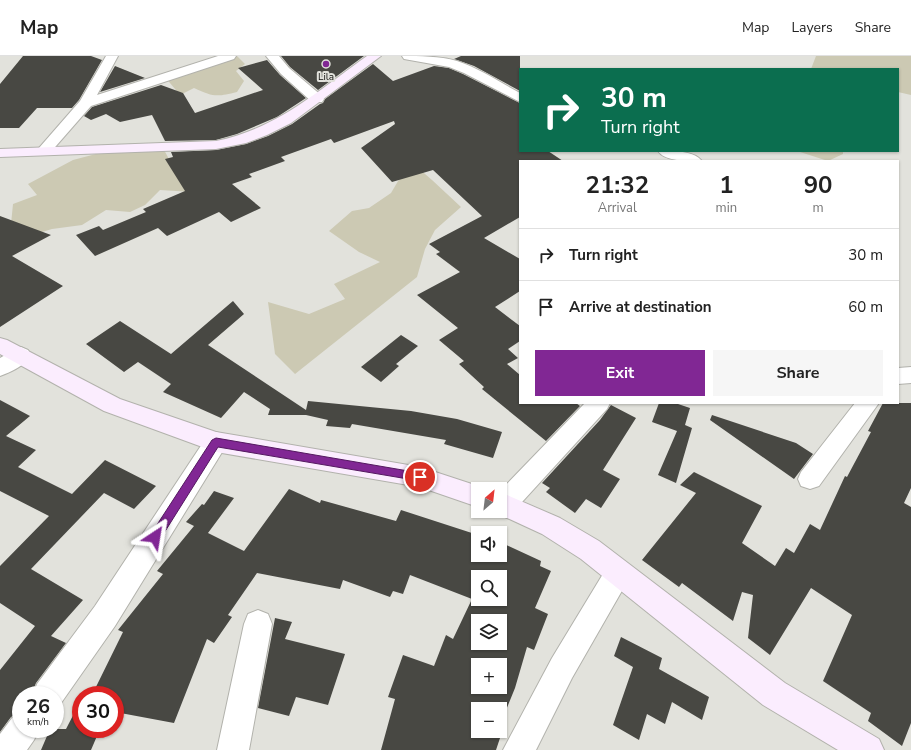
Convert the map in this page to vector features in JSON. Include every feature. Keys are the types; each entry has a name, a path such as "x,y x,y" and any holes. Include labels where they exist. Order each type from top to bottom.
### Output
{"street":[{"path":"44,151 86,103 112,56"},
{"path":"86,103 230,56"},
{"path":"272,56 285,71 316,99"},
{"path":"0,153 216,145 241,140 274,127 286,120 375,56"},
{"path":"408,56 457,66 519,97"},
{"path":"668,152 691,160"},
{"path":"0,345 112,405 216,442 420,477 471,494"},
{"path":"0,368 21,355"},
{"path":"899,376 911,375"},
{"path":"507,499 598,404"},
{"path":"810,479 867,404"},
{"path":"54,686 105,616 216,442"},
{"path":"507,506 551,526 590,550 774,694 868,750"},
{"path":"519,750 562,668 618,573"},
{"path":"233,750 258,624"},
{"path":"8,750 17,738"}],"shaded area":[{"path":"231,56 237,56 245,64 236,71 244,81 237,92 225,95 211,95 194,88 180,95 165,77"},
{"path":"816,56 911,56 911,95 899,92 899,68 811,68"},
{"path":"163,148 170,161 192,192 160,190 145,205 130,212 106,210 82,225 52,229 29,236 11,224 13,204 37,195 28,184 73,160 111,150"},
{"path":"800,152 843,152 843,154 830,160 825,160"},
{"path":"410,161 461,207 435,230 425,249 417,277 295,374 275,354 268,302 309,314 345,299 334,284 380,262 359,252 329,231 352,211 369,208 391,193"}],"building":[{"path":"23,56 91,56 102,60 79,100 72,108 37,108 19,128 0,128 0,84"},
{"path":"281,56 364,56 318,90 290,67"},
{"path":"461,56 520,56 519,90 474,66 454,59"},
{"path":"267,60 280,75 306,98 277,117 237,134 216,140 165,141 152,115 120,122 106,114 91,120 84,116 92,107 161,85 183,93 195,113 263,90 238,68"},
{"path":"373,64 393,81 434,66 449,68 519,102 519,152 550,152 562,160 519,160 519,218 484,238 519,258 519,292 495,307 519,325 519,342 508,349 518,358 507,364 519,374 519,404 577,404 580,406 546,441 482,389 484,387 459,364 464,361 439,340 458,328 417,295 460,272 436,254 440,252 429,244 482,216 433,170 392,182 361,148 395,124 394,121 334,143 331,139 281,157 285,161 249,174 252,177 232,184 261,208 231,222 219,212 167,236 158,228 95,256 76,235 99,226 103,230 146,212 143,209 185,191 165,159 173,157 171,152 216,150 246,144 268,136 292,124 323,103 325,99"},
{"path":"115,66 145,78 100,92"},
{"path":"0,216 51,235 12,256 63,286 0,327"},
{"path":"233,301 244,314 208,345 306,410 308,401 411,411 457,419 502,432 493,458 444,444 446,440 352,424 350,428 326,426 328,420 306,415 268,415 270,409 244,392 221,418 163,392 171,384 138,362 124,372 86,344 120,321 171,354"},
{"path":"401,335 418,346 396,364 399,366 381,382 361,367"},
{"path":"0,400 30,416 6,436 36,450 18,467 72,494 105,460 156,486 134,509 104,493 31,569 83,600 51,636 66,643 35,686 12,686 12,716 0,732 0,670 35,626 0,603 0,566 49,516 0,491"},
{"path":"911,403 911,488 904,503 911,507 911,723 902,746 868,721 871,713 823,681 852,615 811,588 770,655 748,638 753,595 742,592 733,621 682,583 679,587 642,560 696,493 680,485 694,472 762,506 742,543 775,566 786,548 794,553 810,524 820,530 845,476 847,477 871,432 868,431 882,404"},
{"path":"659,404 678,404 690,408 685,425 692,428 676,483 658,475 677,431 652,422"},
{"path":"611,405 636,418 603,470 620,479 601,508 586,499 575,513 546,492 550,488 542,483 600,420"},
{"path":"712,415 796,443 813,454 794,479 710,420"},
{"path":"289,489 320,503 321,500 396,521 401,510 471,533 471,562 507,562 507,545 541,561 540,566 551,571 535,608 548,614 534,650 527,647 515,688 507,708 507,702 471,702 471,738 500,738 496,750 381,750 395,699 388,697 403,655 434,666 446,635 453,639 471,601 471,606 507,606 507,570 471,570 471,599 410,575 403,594 393,591 390,597 343,580 340,589 257,573 228,615 232,617 214,643 207,639 174,723 124,714 124,686 96,686 123,632 118,630 163,574 157,571 194,526 186,522 202,504 204,505 214,491 234,498 208,533 244,551"},
{"path":"275,618 292,622 285,639 345,654 328,705 296,697 289,716 258,708"},
{"path":"621,637 662,658 659,669 709,697 702,720 672,702 665,724 647,714 639,740 613,725 633,667 614,656"},
{"path":"72,717 72,738 96,738 91,750 41,750 46,738 64,738 64,729 66,729"}],"place":[{"name":"Lila","path":"326,64"}],"route":[{"path":"155,537 216,442 420,477"}]}
